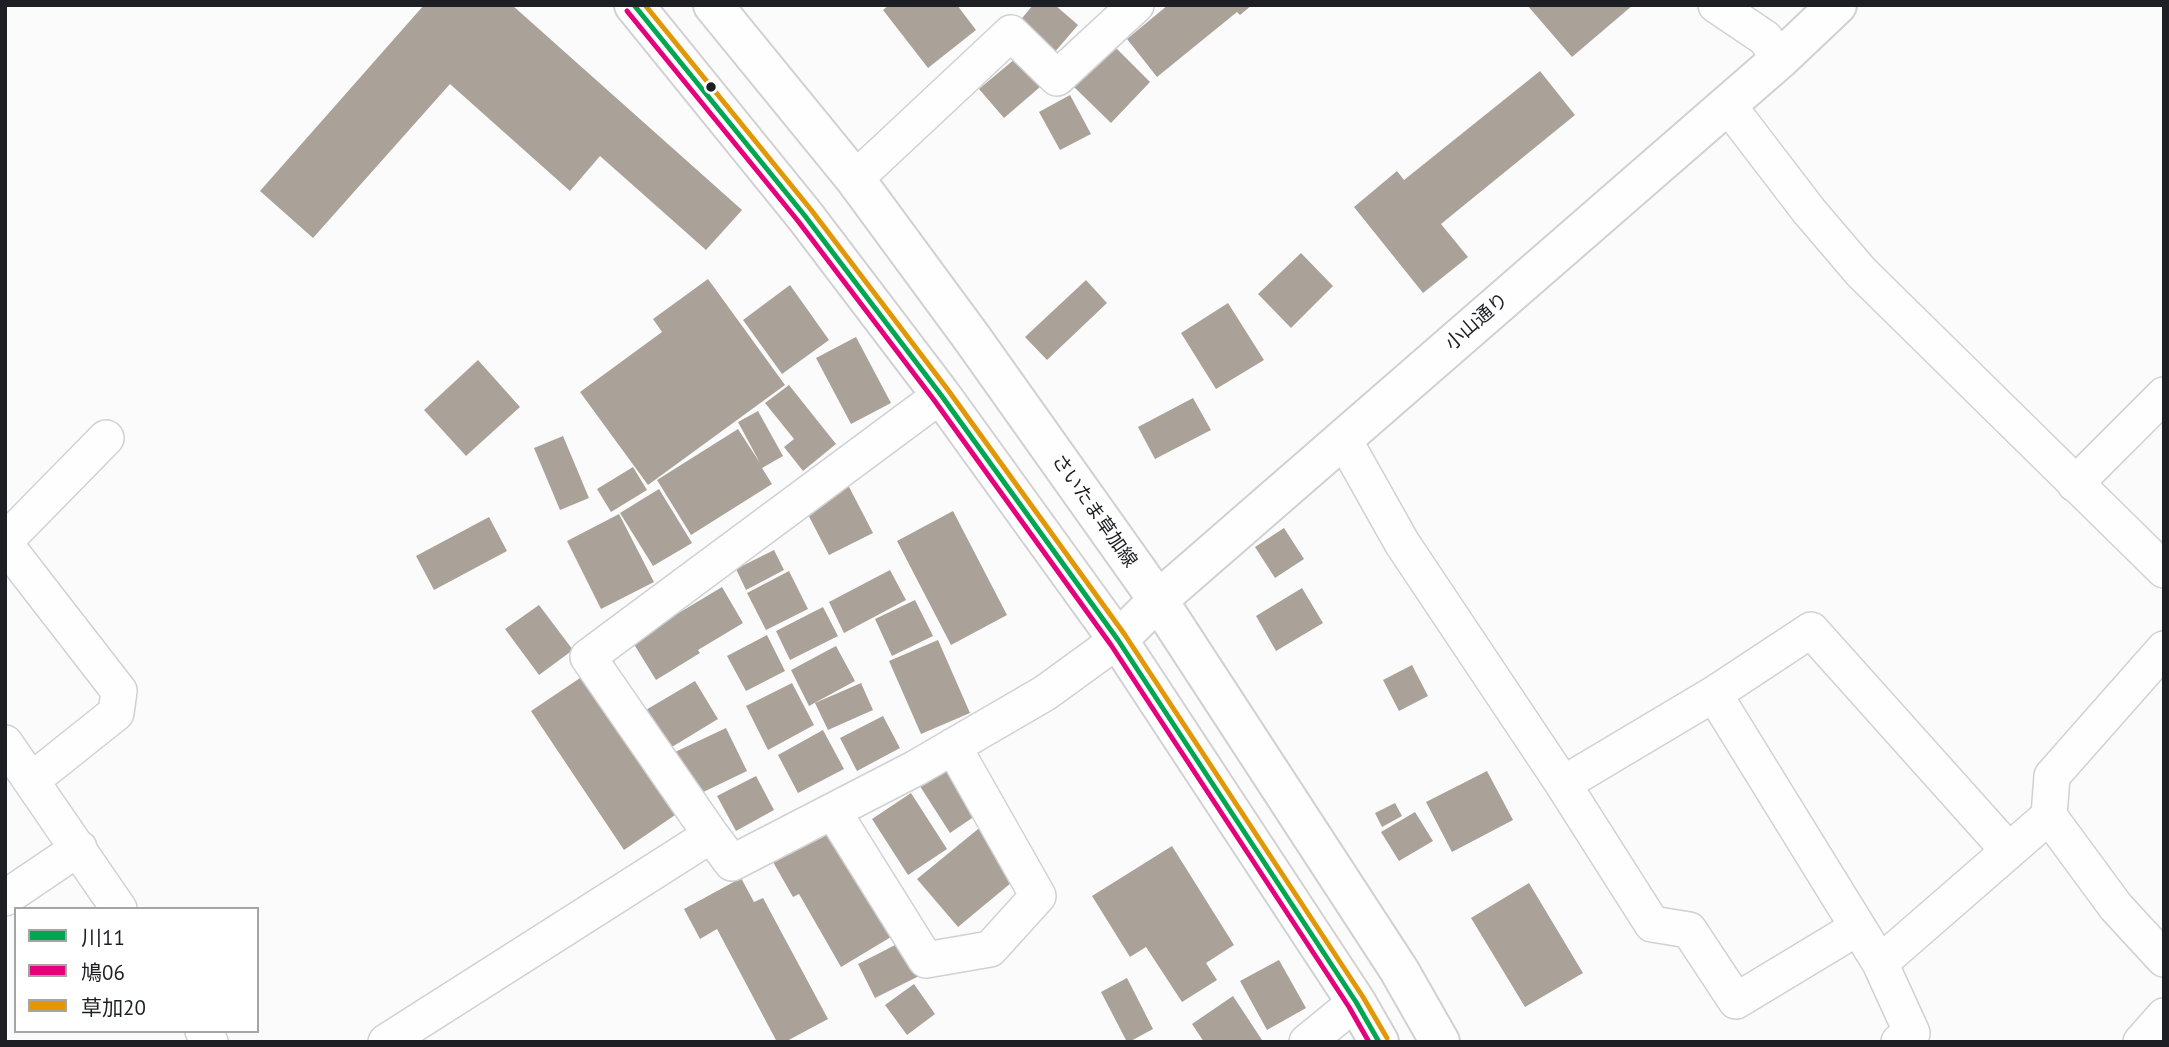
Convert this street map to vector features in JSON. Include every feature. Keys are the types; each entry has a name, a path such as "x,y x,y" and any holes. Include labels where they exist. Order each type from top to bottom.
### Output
{"main road":[{"path":"634,5 805,216 941,395 1118,640 1356,1002 1379,1042"},
{"name":"さいたま草加線","path":"713,5 855,179 1158,600 1399,970 1440,1042"},
{"name":"小山通り","path":"1118,640 1158,600 1780,59 1838,5"}],"street":[{"path":"855,179 1011,33 1058,78 1136,5"},
{"path":"1716,5 1765,38 1780,59"},
{"path":"1727,104 1861,272 2164,570"},
{"path":"941,395 588,657 711,835 732,863 953,746 1045,693 1118,640"},
{"path":"2075,484 2164,395"},
{"path":"32,780 116,713 119,691 5,542 106,438"},
{"path":"1343,438 1402,543 1563,784 1652,924 1689,930 1736,1000 1857,928"},
{"path":"1563,784 1714,694 1811,630 2009,851"},
{"path":"2164,649 2052,776 2049,816 2116,907 2164,959"},
{"path":"1714,694 1880,963 1912,1033 1899,1042"},
{"path":"5,743 119,907"},
{"path":"833,811 926,960 990,949 1038,896 953,746"},
{"path":"1880,963 2049,816"},
{"path":"386,1042 711,835"},
{"path":"5,898 79,848"},
{"path":"1307,1042 1356,1002"},
{"path":"2141,1042 2164,1016"}],"building":[{"path":"424,5 512,5 742,210 706,250 600,156 570,191 450,84 313,238 260,191"},
{"path":"889,5 957,5 976,30 928,68 883,10"},
{"path":"1033,5 1055,5 1078,25 1054,53 1018,23"},
{"path":"1168,5 1252,5 1240,15 1237,12 1157,77 1127,39"},
{"path":"1527,5 1633,5 1572,57"},
{"path":"1113,45 1150,82 1111,123 1073,86"},
{"path":"1016,58 1040,87 1004,118 979,89"},
{"path":"1540,71 1575,115 1441,224 1468,257 1423,293 1354,207 1397,171 1404,180"},
{"path":"1070,95 1091,134 1060,150 1039,112"},
{"path":"1301,253 1333,286 1291,328 1258,294"},
{"path":"708,279 785,385 648,485 580,392 662,332 653,319"},
{"path":"1086,280 1107,303 1047,360 1025,337"},
{"path":"790,285 829,340 782,374 743,320"},
{"path":"1228,303 1264,360 1216,389 1181,333"},
{"path":"856,337 891,403 851,424 816,358"},
{"path":"478,360 520,407 466,456 424,410"},
{"path":"789,385 836,444 803,471 784,447 794,439 765,403"},
{"path":"1193,398 1211,430 1155,459 1138,427"},
{"path":"758,411 783,456 762,468 772,484 691,535 657,480 738,429 760,463 738,422"},
{"path":"563,436 589,498 560,510 534,448"},
{"path":"633,467 647,490 611,512 597,489"},
{"path":"846,481 873,533 829,555 802,503"},
{"path":"659,489 692,543 653,566 620,513"},
{"path":"953,511 1007,615 951,645 897,541"},
{"path":"619,514 654,582 601,609 567,541"},
{"path":"489,517 507,551 434,590 416,556"},
{"path":"1284,528 1304,559 1275,578 1255,547"},
{"path":"774,550 784,570 746,590 736,569"},
{"path":"890,570 906,600 844,633 829,602"},
{"path":"789,571 808,609 766,630 747,593"},
{"path":"722,587 743,623 656,680 632,641"},
{"path":"1302,588 1323,623 1276,651 1256,616"},
{"path":"915,600 933,636 892,656 875,619"},
{"path":"539,605 573,650 539,675 505,629"},
{"path":"823,607 838,636 790,660 776,631"},
{"path":"767,635 785,671 746,691 727,656"},
{"path":"938,640 970,713 921,734 889,661"},
{"path":"836,646 855,681 809,706 791,670"},
{"path":"1412,665 1428,696 1399,711 1383,680"},
{"path":"586,674 678,813 624,850 531,711"},
{"path":"695,681 718,719 662,753 639,714"},
{"path":"792,683 814,725 768,750 746,706"},
{"path":"861,683 873,710 828,730 815,703"},
{"path":"883,716 900,748 857,771 840,738"},
{"path":"726,728 747,771 695,796 673,753"},
{"path":"823,730 844,769 798,793 778,755"},
{"path":"944,762 978,814 950,833 916,780"},
{"path":"1487,771 1513,820 1452,852 1426,802"},
{"path":"756,776 774,810 736,831 717,796"},
{"path":"911,793 947,849 908,875 872,819"},
{"path":"1395,803 1402,816 1382,827 1375,813"},
{"path":"1415,812 1433,841 1399,861 1381,832"},
{"path":"825,823 891,937 841,967 799,894 793,897 769,855"},
{"path":"983,825 1023,873 958,927 917,879"},
{"path":"1172,846 1234,945 1206,963 1217,980 1182,1002 1146,947 1130,957 1092,896"},
{"path":"741,878 754,902 763,898 828,1019 785,1042 777,1042 717,929 700,939 684,909"},
{"path":"1529,883 1583,973 1525,1007 1471,918"},
{"path":"905,940 923,974 875,998 858,964"},
{"path":"1279,960 1306,1008 1267,1030 1240,981"},
{"path":"1127,978 1153,1029 1129,1042 1101,992"},
{"path":"914,984 935,1014 907,1035 885,1005"},
{"path":"1233,996 1262,1040 1204,1042 1192,1024"}],"transit line":[{"name":"川11","path":"634,5 805,216 941,395 1118,640 1356,1002 1379,1042"},
{"name":"草加20","path":"645,5 812,211 948,390 1125,635 1363,997 1387,1038"},
{"name":"鳩06","path":"627,11 798,221 934,400 1111,645 1349,1007 1369,1042"}]}
